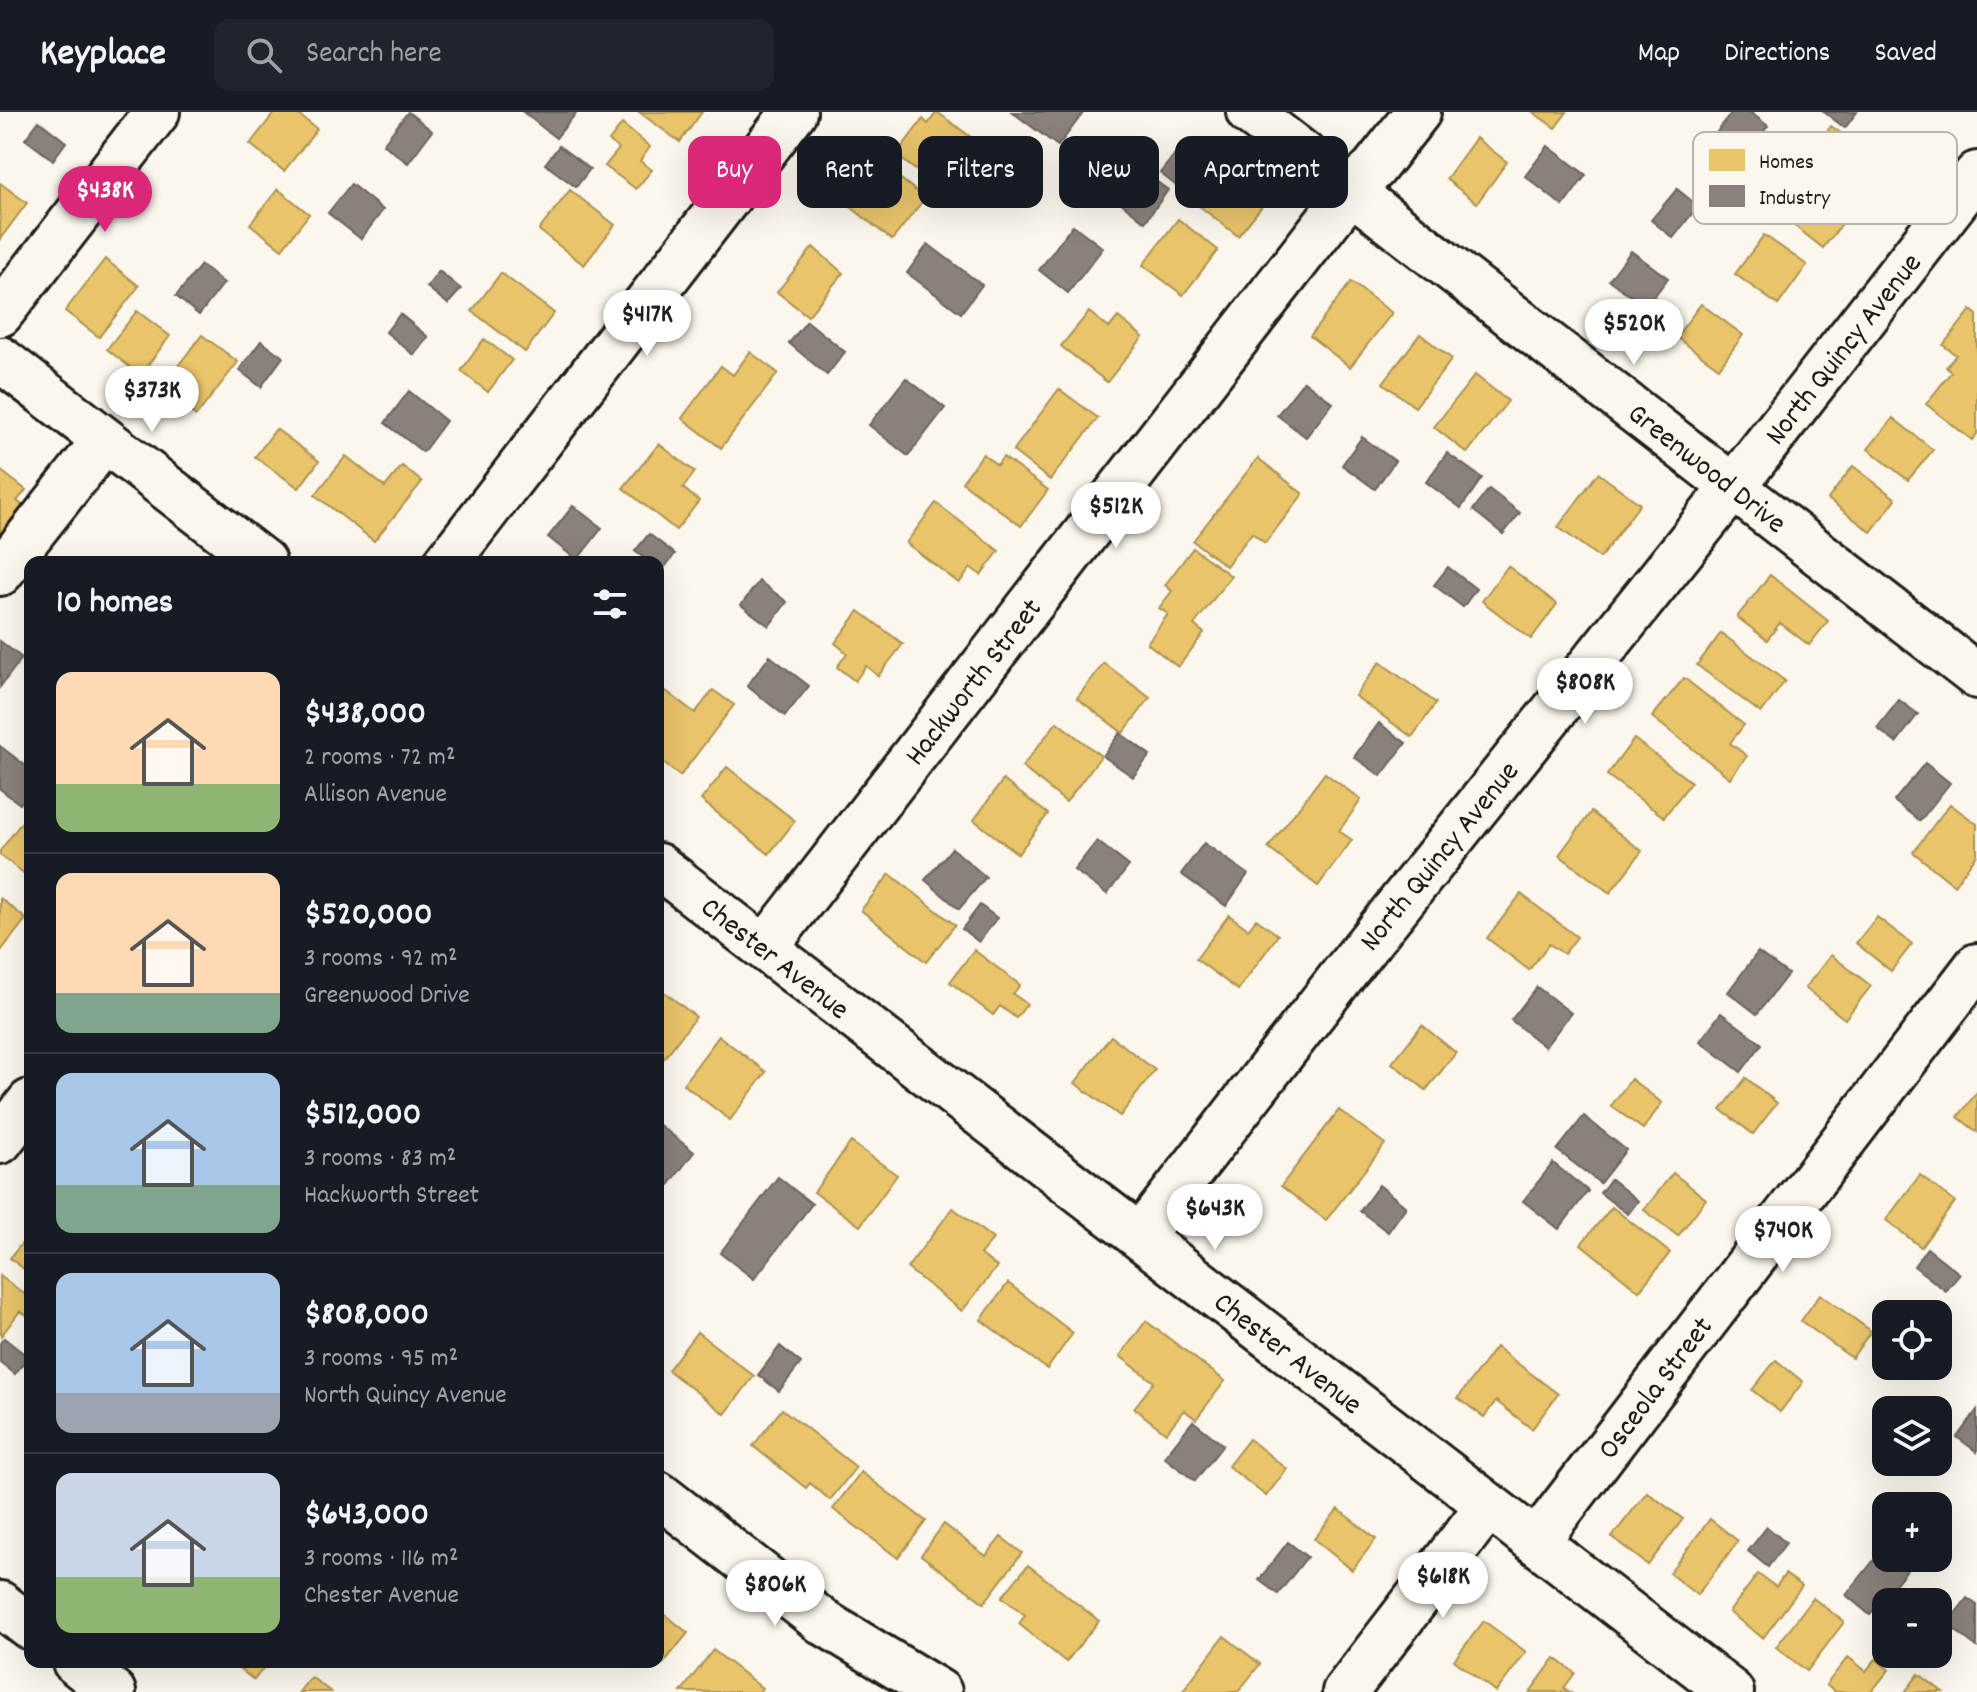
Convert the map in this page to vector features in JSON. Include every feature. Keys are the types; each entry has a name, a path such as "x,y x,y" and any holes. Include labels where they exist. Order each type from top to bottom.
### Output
{"street":[{"path":"0,314 157,112"},
{"path":"452,556 794,112"},
{"name":"Greenwood Drive","path":"1249,112 1977,676"},
{"name":"Hackworth Street","path":"765,948 1351,191 1374,168 1418,112"},
{"name":"North Quincy Avenue","path":"1957,200 1977,174"},
{"name":"North Quincy Avenue","path":"1140,1237 1345,972 1733,487 1938,224"},
{"path":"0,359 255,556"},
{"path":"0,573 105,440"},
{"name":"Chester Avenue","path":"664,871 1731,1692"},
{"name":"Osceola Street","path":"1536,1542 1977,966"},
{"path":"0,1141 24,1110"},
{"path":"664,1499 832,1628 939,1692"},
{"path":"1345,1692 1488,1506"},
{"path":"0,1604 24,1622"},
{"path":"83,1668 113,1692"}],"building: Homes":[{"path":"275,112 295,112 317,129 284,171 250,144"},
{"path":"639,112 702,112 680,142"},
{"path":"937,112 969,136 918,136 918,172 902,160 902,147 923,119 928,124"},
{"path":"1533,112 1567,112 1555,128"},
{"path":"622,124 650,147 640,161 652,170 636,189 605,166 619,149 609,141"},
{"path":"1476,138 1507,162 1477,203 1446,179"},
{"path":"902,180 918,193 918,207 892,240 852,208 902,208"},
{"path":"0,183 27,203 0,239"},
{"path":"278,189 309,214 282,249 250,224"},
{"path":"570,190 615,225 584,265 539,230"},
{"path":"1202,208 1261,208 1238,236"},
{"path":"1178,219 1218,250 1183,295 1143,265"},
{"path":"1792,224 1842,224 1823,248"},
{"path":"1764,235 1807,265 1778,305 1735,274"},
{"path":"813,247 843,273 808,316 777,292"},
{"path":"105,259 139,286 99,337 65,311"},
{"path":"501,273 554,313 525,352 472,311"},
{"path":"1351,282 1392,313 1350,367 1310,336"},
{"path":"1701,304 1743,335 1719,368 1676,337"},
{"path":"1971,310 1977,315 1977,434 1972,440 1926,404 1951,372 1946,367 1956,355 1943,345"},
{"path":"137,311 170,336 140,375 107,349"},
{"path":"1089,312 1109,328 1118,317 1143,337 1107,382 1061,346"},
{"path":"1420,334 1452,359 1415,407 1383,383"},
{"path":"202,335 238,362 196,416 160,389"},
{"path":"484,339 512,360 488,392 461,371"},
{"path":"750,352 778,373 721,448 682,418 721,366 733,375"},
{"path":"1475,375 1508,401 1467,453 1434,427"},
{"path":"1059,389 1098,418 1050,480 1013,451"},
{"path":"1893,418 1933,450 1908,480 1868,449"},
{"path":"276,429 319,461 299,488 255,457"},
{"path":"659,444 695,472 683,488 699,501 676,530 623,488"},
{"path":"983,454 997,465 1003,457 1048,490 1021,526 962,482"},
{"path":"346,456 385,487 402,466 422,482 374,541 315,495"},
{"path":"1258,458 1303,494 1265,543 1252,533 1226,566 1193,541"},
{"path":"1853,466 1896,499 1871,532 1828,499"},
{"path":"0,470 26,490 17,501 32,513 9,542 0,535"},
{"path":"1598,473 1640,504 1600,558 1558,527"},
{"path":"936,503 999,551 981,575 971,568 959,583 906,543"},
{"path":"1193,548 1231,576 1194,625 1204,633 1178,667 1147,643 1168,614 1159,608 1172,591 1165,585"},
{"path":"1508,566 1557,604 1531,639 1482,601"},
{"path":"1770,575 1828,621 1809,645 1780,623 1767,640 1737,617"},
{"path":"859,611 903,644 878,676 866,666 855,681 837,667 847,653 835,643"},
{"path":"1721,633 1785,681 1761,713 1697,665"},
{"path":"1380,662 1436,703 1412,737 1355,696"},
{"path":"1104,663 1150,698 1123,733 1077,698"},
{"path":"1684,678 1744,725 1730,743 1747,756 1730,778 1652,717"},
{"path":"664,690 695,713 713,690 734,705 680,776 664,764"},
{"path":"1057,722 1101,756 1066,802 1022,767"},
{"path":"1634,739 1691,782 1664,817 1607,775"},
{"path":"727,767 795,821 769,854 701,800"},
{"path":"1325,773 1361,800 1339,831 1352,840 1318,886 1268,848"},
{"path":"1003,780 1048,814 1018,854 974,820"},
{"path":"1950,804 1977,824 1977,855 1954,885 1913,852"},
{"path":"1591,812 1642,851 1610,893 1559,855"},
{"path":"24,819 24,873 0,855"},
{"path":"890,874 955,925 926,962 861,910"},
{"path":"1521,894 1577,937 1564,954 1549,944 1529,970 1487,938"},
{"path":"0,898 24,917 24,922 0,952"},
{"path":"1229,915 1248,929 1256,919 1278,935 1238,990 1196,959"},
{"path":"1877,917 1912,944 1891,971 1856,943"},
{"path":"974,950 1020,985 1013,994 1027,1004 1016,1018 1000,1006 993,1015 950,982"},
{"path":"1831,955 1871,986 1845,1019 1805,988"},
{"path":"664,992 696,1017 664,1058"},
{"path":"1422,1025 1456,1053 1426,1090 1392,1063"},
{"path":"719,1036 766,1072 730,1120 683,1084"},
{"path":"1111,1036 1155,1070 1120,1116 1075,1083"},
{"path":"1746,1078 1777,1103 1753,1134 1721,1110"},
{"path":"1631,1079 1662,1103 1643,1129 1611,1106"},
{"path":"1977,1092 1977,1132 1958,1117"},
{"path":"1339,1110 1385,1144 1326,1220 1281,1186"},
{"path":"851,1142 897,1175 860,1226 814,1192"},
{"path":"1673,1173 1706,1199 1678,1236 1644,1210"},
{"path":"1920,1175 1955,1202 1921,1247 1886,1220"},
{"path":"1612,1207 1670,1253 1639,1291 1581,1244"},
{"path":"953,1208 993,1239 980,1254 997,1267 962,1311 907,1268"},
{"path":"24,1240 24,1269 10,1258"},
{"path":"0,1276 24,1294 24,1313 20,1311 1,1336"},
{"path":"1008,1283 1073,1333 1047,1369 981,1320"},
{"path":"1820,1294 1871,1331 1852,1358 1801,1321"},
{"path":"1146,1321 1225,1381 1196,1419 1184,1410 1166,1433 1134,1408 1154,1382 1120,1356"},
{"path":"697,1332 754,1376 725,1414 668,1370"},
{"path":"1496,1347 1558,1394 1532,1429 1496,1401 1484,1417 1458,1398"},
{"path":"1776,1360 1803,1382 1780,1412 1752,1390"},
{"path":"782,1409 856,1467 830,1500 810,1483 806,1488 753,1446"},
{"path":"1249,1439 1287,1469 1266,1496 1228,1466"},
{"path":"861,1472 926,1521 898,1558 833,1509"},
{"path":"1647,1492 1683,1519 1648,1565 1612,1537"},
{"path":"1338,1509 1376,1539 1352,1570 1314,1539"},
{"path":"1710,1519 1738,1541 1697,1595 1669,1573"},
{"path":"944,1524 986,1556 1001,1537 1022,1553 984,1603 921,1555"},
{"path":"1028,1565 1099,1621 1066,1662 1019,1624 1025,1615 1002,1597"},
{"path":"1758,1574 1776,1587 1785,1574 1802,1586 1763,1638 1729,1612"},
{"path":"1813,1598 1844,1622 1807,1671 1776,1647"},
{"path":"664,1614 688,1633 664,1663"},
{"path":"1484,1621 1526,1652 1496,1692 1454,1660"},
{"path":"1224,1636 1260,1664 1238,1692 1182,1692"},
{"path":"713,1650 762,1688 759,1692 681,1692"},
{"path":"1848,1657 1866,1671 1872,1664 1872,1668 1889,1670 1871,1692 1835,1692 1826,1685"},
{"path":"1555,1658 1575,1673 1564,1688 1570,1692 1530,1692"},
{"path":"239,1668 263,1668 254,1680"},
{"path":"1919,1674 1943,1692 1905,1692"},
{"path":"311,1677 331,1692 299,1692"}],"building: Industry":[{"path":"408,112 432,131 408,163 383,144"},
{"path":"523,112 577,112 556,138"},
{"path":"1012,112 1084,112 1066,136 1059,136 1058,146"},
{"path":"1732,112 1750,112 1768,126 1764,132 1717,132"},
{"path":"1824,112 1857,112 1845,128"},
{"path":"39,121 66,142 53,160 25,139"},
{"path":"559,146 590,169 576,187 545,164"},
{"path":"1548,146 1586,175 1563,206 1525,176"},
{"path":"1175,154 1175,185 1160,173"},
{"path":"1159,183 1168,190 1159,203"},
{"path":"351,184 383,210 361,239 328,213"},
{"path":"1677,189 1693,202 1693,212 1673,238 1651,220"},
{"path":"1128,208 1155,208 1145,222"},
{"path":"1073,225 1103,248 1068,293 1039,270"},
{"path":"928,244 982,285 961,313 907,273"},
{"path":"1631,251 1668,278 1646,307 1609,280"},
{"path":"201,265 224,283 199,315 176,296"},
{"path":"439,271 461,289 448,304 427,287"},
{"path":"400,314 428,337 414,355 386,332"},
{"path":"807,321 845,352 827,375 789,343"},
{"path":"261,341 283,357 261,387 239,370"},
{"path":"906,378 945,408 908,456 869,425"},
{"path":"1304,381 1333,403 1306,437 1277,415"},
{"path":"409,391 446,421 423,452 385,423"},
{"path":"1362,437 1395,461 1375,489 1342,465"},
{"path":"1447,453 1482,478 1461,508 1426,482"},
{"path":"1489,489 1520,513 1503,534 1473,510"},
{"path":"573,506 602,528 580,556 572,556 548,537"},
{"path":"649,534 675,554 664,568 664,556 641,556 635,551"},
{"path":"1448,567 1476,589 1463,607 1434,585"},
{"path":"759,581 787,602 769,626 741,605"},
{"path":"0,641 22,658 0,687"},
{"path":"770,656 809,686 785,716 747,686"},
{"path":"1899,700 1918,714 1896,743 1877,728"},
{"path":"1379,723 1406,743 1381,776 1354,757"},
{"path":"1120,733 1150,755 1133,777 1103,756"},
{"path":"0,746 24,764 24,799 20,804 0,789"},
{"path":"1925,763 1950,783 1920,821 1894,801"},
{"path":"1097,841 1129,866 1107,894 1074,870"},
{"path":"1204,843 1248,874 1226,906 1181,874"},
{"path":"952,848 986,877 959,909 925,880"},
{"path":"980,905 997,918 979,942 962,929"},
{"path":"1758,952 1788,974 1757,1014 1728,992"},
{"path":"1537,987 1571,1013 1545,1047 1511,1020"},
{"path":"1721,1013 1762,1044 1741,1072 1700,1041"},
{"path":"1584,1116 1626,1150 1600,1183 1557,1150"},
{"path":"664,1129 694,1152 666,1189 664,1187"},
{"path":"1553,1163 1588,1191 1559,1229 1523,1201"},
{"path":"778,1177 812,1204 754,1279 720,1253"},
{"path":"1611,1179 1638,1201 1628,1214 1600,1193"},
{"path":"1379,1185 1406,1207 1388,1232 1360,1211"},
{"path":"1927,1248 1960,1274 1946,1291 1914,1266"},
{"path":"4,1338 24,1354 24,1362 15,1374 0,1362 0,1343"},
{"path":"780,1346 801,1363 779,1391 758,1375"},
{"path":"1977,1410 1977,1452 1957,1437"},
{"path":"1193,1421 1223,1445 1195,1481 1164,1457"},
{"path":"1767,1527 1786,1543 1768,1567 1748,1551"},
{"path":"1288,1542 1307,1557 1278,1594 1259,1580"},
{"path":"1872,1562 1872,1572 1905,1572 1892,1588 1872,1588 1870,1615 1846,1595"},
{"path":"1967,1598 1977,1605 1977,1647 1952,1628 1952,1618"}]}
